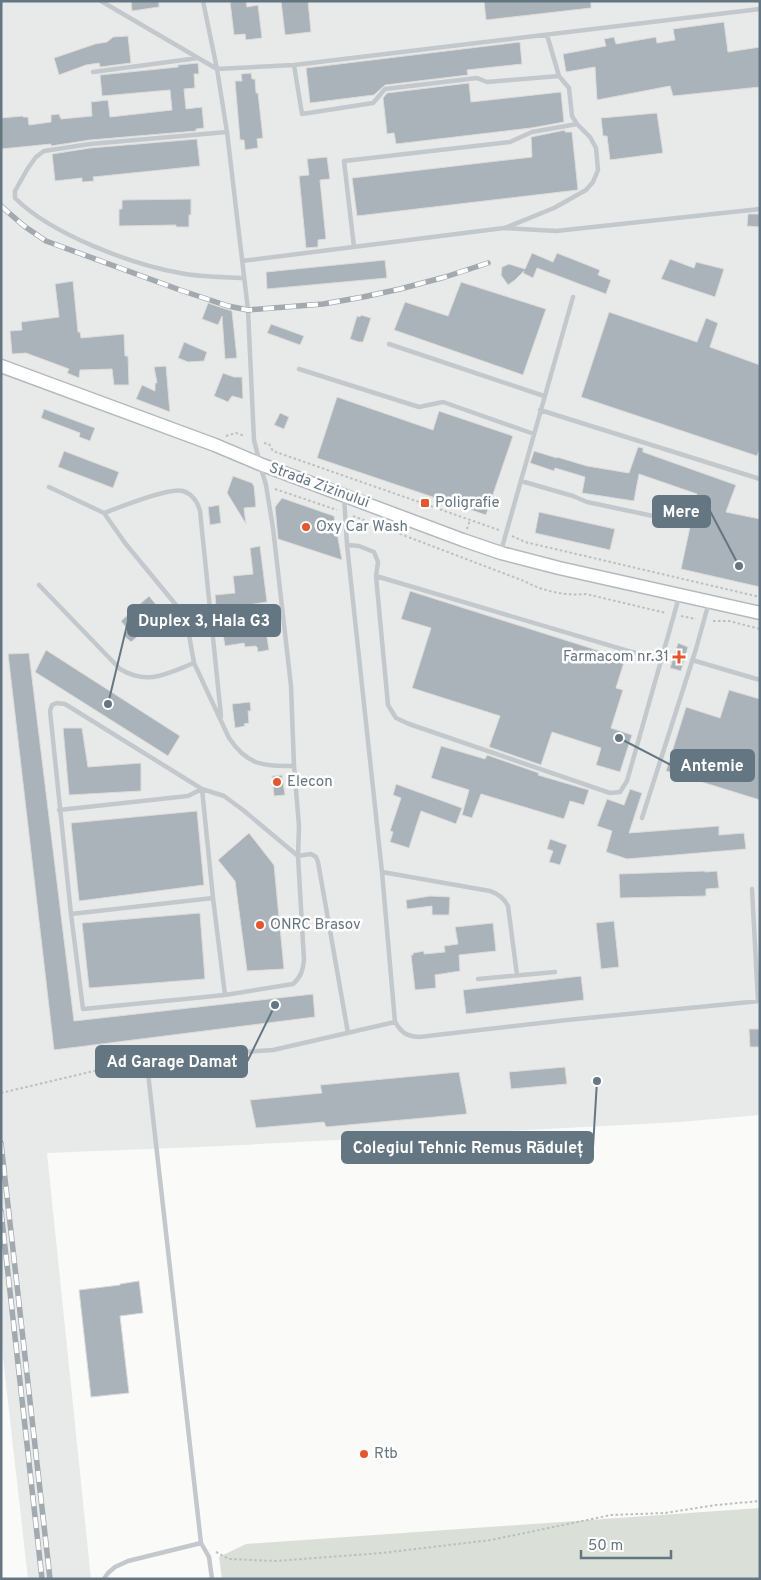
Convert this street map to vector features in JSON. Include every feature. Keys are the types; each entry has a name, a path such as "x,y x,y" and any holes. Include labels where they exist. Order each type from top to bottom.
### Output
{"main road":[{"name":"Strada Zizinului","path":"1,366 501,553 559,568 760,613"}],"lane":[{"path":"101,1 217,69 294,65 760,9"},
{"path":"202,1 228,132 248,310 254,440 266,485 273,528 291,686 294,766 299,826 298,856 304,960 300,977 293,984 225,995 83,1009 50,711 52,705 57,703 65,704 202,789 224,796 298,856 311,854 316,857 348,1033"},
{"path":"504,228 554,208 586,190 593,182 598,170 596,148 572,116 568,88 559,76 547,34"},
{"path":"93,72 199,58"},
{"path":"294,65 302,114 373,103 385,89 477,78 487,82 559,76"},
{"path":"354,247 344,162 510,142 532,132 577,124"},
{"path":"228,132 90,144 44,151 36,157 28,168 15,191 15,198 25,208 54,227 100,249 141,264 181,274 244,278"},
{"path":"242,261 504,228 556,231 760,209"},
{"path":"501,553 572,297"},
{"path":"389,344 544,396"},
{"path":"299,369 419,408 443,402 534,434"},
{"path":"540,410 760,480"},
{"path":"522,481 587,502 672,520"},
{"path":"48,487 104,513 180,612 188,628 194,663 234,746 248,758 268,766 294,766"},
{"path":"104,513 170,491 183,491 196,501 200,511 222,721"},
{"path":"344,495 347,545 382,872 395,1022 401,1032 419,1037 759,1001 752,889"},
{"path":"347,545 359,546 374,552 378,562 376,576 388,705 396,718 445,737 610,793 620,792 627,781 680,594"},
{"path":"376,576 662,661"},
{"path":"39,585 120,669 127,673 141,678 156,677 194,663"},
{"path":"642,818 710,601"},
{"path":"692,660 760,680"},
{"path":"60,810 188,796 202,789"},
{"path":"202,789 225,995"},
{"path":"382,872 498,894 508,906 517,975"},
{"path":"71,914 213,898"},
{"path":"478,979 555,972"},
{"path":"212,1579 209,1557 201,1543 148,1073 155,1057 181,1049 231,1053 273,1050 395,1022"},
{"path":"104,1579 115,1567 128,1561 201,1543"}],"path":[{"path":"226,436 236,432 268,444 273,451 506,533 525,542 760,597"},
{"path":"266,485 457,555 534,586 572,595 586,594 674,615 704,620 729,621 760,629"},
{"path":"1,1093 155,1057"},
{"path":"201,1543 229,1559 275,1561 382,1553 491,1540 612,1515 665,1513 716,1505 760,1502"}],"shaded area":[{"path":"1,1 760,1 760,1115 680,1122 223,1146 47,1153 91,1579 28,1579 1,1340"},
{"path":"760,1508 760,1579 222,1579 219,1557 246,1544"}],"building":[{"path":"131,1 159,1 159,7 132,11"},
{"path":"246,1 247,7 258,5 262,38 246,40 245,34 234,35 230,2"},
{"path":"281,1 308,1 311,32 285,35"},
{"path":"484,1 591,1 591,8 486,20"},
{"path":"724,22 728,52 760,47 760,87 673,96 670,86 597,100 595,67 566,72 563,54 606,46 604,39 614,37 616,44 656,37 657,43 675,40 673,29"},
{"path":"128,36 131,63 100,67 99,63 86,65 59,75 54,58 95,44 107,42 113,37"},
{"path":"520,42 522,64 467,70 468,75 385,85 374,95 310,103 306,68"},
{"path":"198,63 199,74 194,74 195,88 184,89 186,109 202,107 204,128 196,129 196,131 90,140 51,146 51,144 1,149 1,118 28,117 29,125 51,122 51,115 59,114 61,119 92,116 91,102 108,100 110,117 172,110 170,90 102,96 100,75 178,67 178,65"},
{"path":"251,73 252,79 255,79 256,93 258,93 263,138 257,139 258,148 245,150 244,140 240,140 235,81 242,81 241,74"},
{"path":"469,83 471,102 561,92 564,122 531,128 396,144 394,133 387,134 383,98 387,93"},
{"path":"657,113 663,153 610,160 607,136 603,136 601,118"},
{"path":"565,130 565,132 572,132 578,190 357,216 352,178 532,157 531,137"},
{"path":"197,139 200,166 93,177 94,181 82,182 82,178 55,181 52,154 90,148"},
{"path":"327,157 330,179 320,180 326,239 318,240 318,247 306,248 299,176 309,175 307,159"},
{"path":"191,199 189,227 176,227 176,225 119,226 119,209 122,209 122,200"},
{"path":"748,214 760,214 760,227 747,226"},
{"path":"532,253 553,262 557,253 600,270 598,275 611,280 606,294 537,268 533,278 523,273 524,271 508,285 501,275 502,267 509,264 525,269"},
{"path":"670,259 694,268 696,262 724,269 715,297 661,279"},
{"path":"385,260 387,278 267,289 266,272"},
{"path":"73,281 78,332 80,332 81,338 124,334 125,356 128,356 129,385 114,385 112,369 80,370 79,378 67,373 69,369 26,353 12,354 10,331 22,330 21,322 59,317 55,284"},
{"path":"461,282 546,309 523,375 394,330 405,302 448,316"},
{"path":"208,303 232,311 237,358 225,359 222,316 218,325 202,319"},
{"path":"609,312 697,342 706,318 718,323 710,347 760,365 760,449 757,456 581,397"},
{"path":"361,315 371,318 363,342 359,342 350,339 357,316 360,317"},
{"path":"271,324 304,336 300,345 267,333"},
{"path":"184,342 207,352 204,361 188,362 178,358"},
{"path":"166,366 170,412 136,399 142,385 155,391 155,383 157,383 154,367"},
{"path":"223,373 234,377 242,377 243,399 232,396 228,402 214,396"},
{"path":"337,397 433,430 439,411 513,436 486,515 317,458"},
{"path":"44,409 95,428 90,441 79,437 80,433 41,418"},
{"path":"280,413 289,417 284,429 274,425"},
{"path":"638,447 643,448 643,452 736,485 726,512 760,519 760,587 681,569 697,494 639,474 634,501 582,493 585,477 555,468 554,471 530,463 534,451 587,466 629,473"},
{"path":"64,451 119,472 113,488 58,467"},
{"path":"233,476 252,483 254,486 256,507 244,508 246,524 227,493"},
{"name":"Oxy Car Wash","path":"282,498 334,516 342,560 278,539 275,507"},
{"path":"219,505 221,523 210,525 208,507"},
{"path":"539,512 615,529 610,550 535,533"},
{"path":"260,546 267,602 248,605 250,625 265,623 269,650 258,652 257,647 245,647 244,643 225,646 222,629 218,629 215,595 235,593 233,576 253,574 250,548"},
{"path":"410,591 625,659 616,688 623,690 611,728 632,735 620,772 596,765 601,748 552,732 541,765 489,747 500,716 412,688 431,628 401,619"},
{"path":"149,596 158,607 151,613 156,621 131,642 123,635 128,630 121,621"},
{"name":"Farmacom nr.31","path":"678,643 688,647 681,671 670,668"},
{"path":"46,650 180,736 168,756 35,672"},
{"path":"29,653 74,1021 313,994 315,1017 54,1050 8,654"},
{"path":"729,690 760,699 760,800 666,771 686,707 720,718"},
{"path":"250,702 251,711 248,711 249,723 235,728 232,704"},
{"path":"63,728 82,728 88,767 141,763 141,791 69,795"},
{"path":"441,746 485,759 487,755 539,773 538,775 589,790 584,805 570,801 564,819 481,794 472,818 462,815 469,790 431,778"},
{"path":"282,775 285,795 274,796 272,776"},
{"path":"396,784 462,808 456,824 421,811 409,848 390,842 393,832 390,831 401,798 393,795"},
{"path":"630,789 642,793 629,833 719,826 719,835 744,833 746,849 627,859 606,852 612,831 597,826 607,799 624,805"},
{"path":"197,811 204,885 79,901 71,823"},
{"name":"ONRC Brasov","path":"249,833 274,865 284,969 247,971 235,881 218,860"},
{"path":"550,839 567,845 560,865 549,862 553,851 547,849"},
{"path":"717,871 719,888 706,889 706,896 620,898 619,874"},
{"path":"430,896 450,897 449,915 432,915 432,906 407,909 406,900"},
{"path":"200,913 205,979 89,988 82,923"},
{"path":"614,921 619,967 601,969 596,923"},
{"path":"493,923 496,951 459,955 460,971 435,975 436,988 415,990 411,955 413,953 424,951 424,954 445,952 444,946 458,944 455,927"},
{"path":"581,976 584,1000 466,1014 463,990"},
{"path":"749,1029 760,1029 760,1047 750,1047"},
{"path":"565,1067 567,1084 511,1089 509,1072"},
{"path":"459,1072 467,1114 326,1127 324,1122 256,1128 250,1100 322,1093 320,1085"},
{"path":"139,1281 143,1313 120,1316 129,1393 91,1397 79,1290"}],"railway":[{"path":"1,206 24,226 46,241 180,290 228,306 248,310 323,304 363,297 445,277 488,263"},
{"path":"1,1143 50,1579"},
{"path":"1,1211 42,1579"}],"place":[{"name":"Poligrafie","path":"425,503"},
{"name":"Oxy Car Wash","path":"306,527"},
{"name":"Mere","path":"739,566"},
{"name":"Farmacom nr.31","path":"679,657"},
{"name":"Duplex 3, Hala G3","path":"108,704"},
{"name":"Antemie","path":"619,738"},
{"name":"Elecon","path":"277,782"},
{"name":"ONRC Brasov","path":"260,925"},
{"name":"Ad Garage Damat","path":"275,1005"},
{"name":"Colegiul Tehnic Remus Răduleț","path":"597,1081"},
{"name":"Rtb","path":"364,1454"}]}
